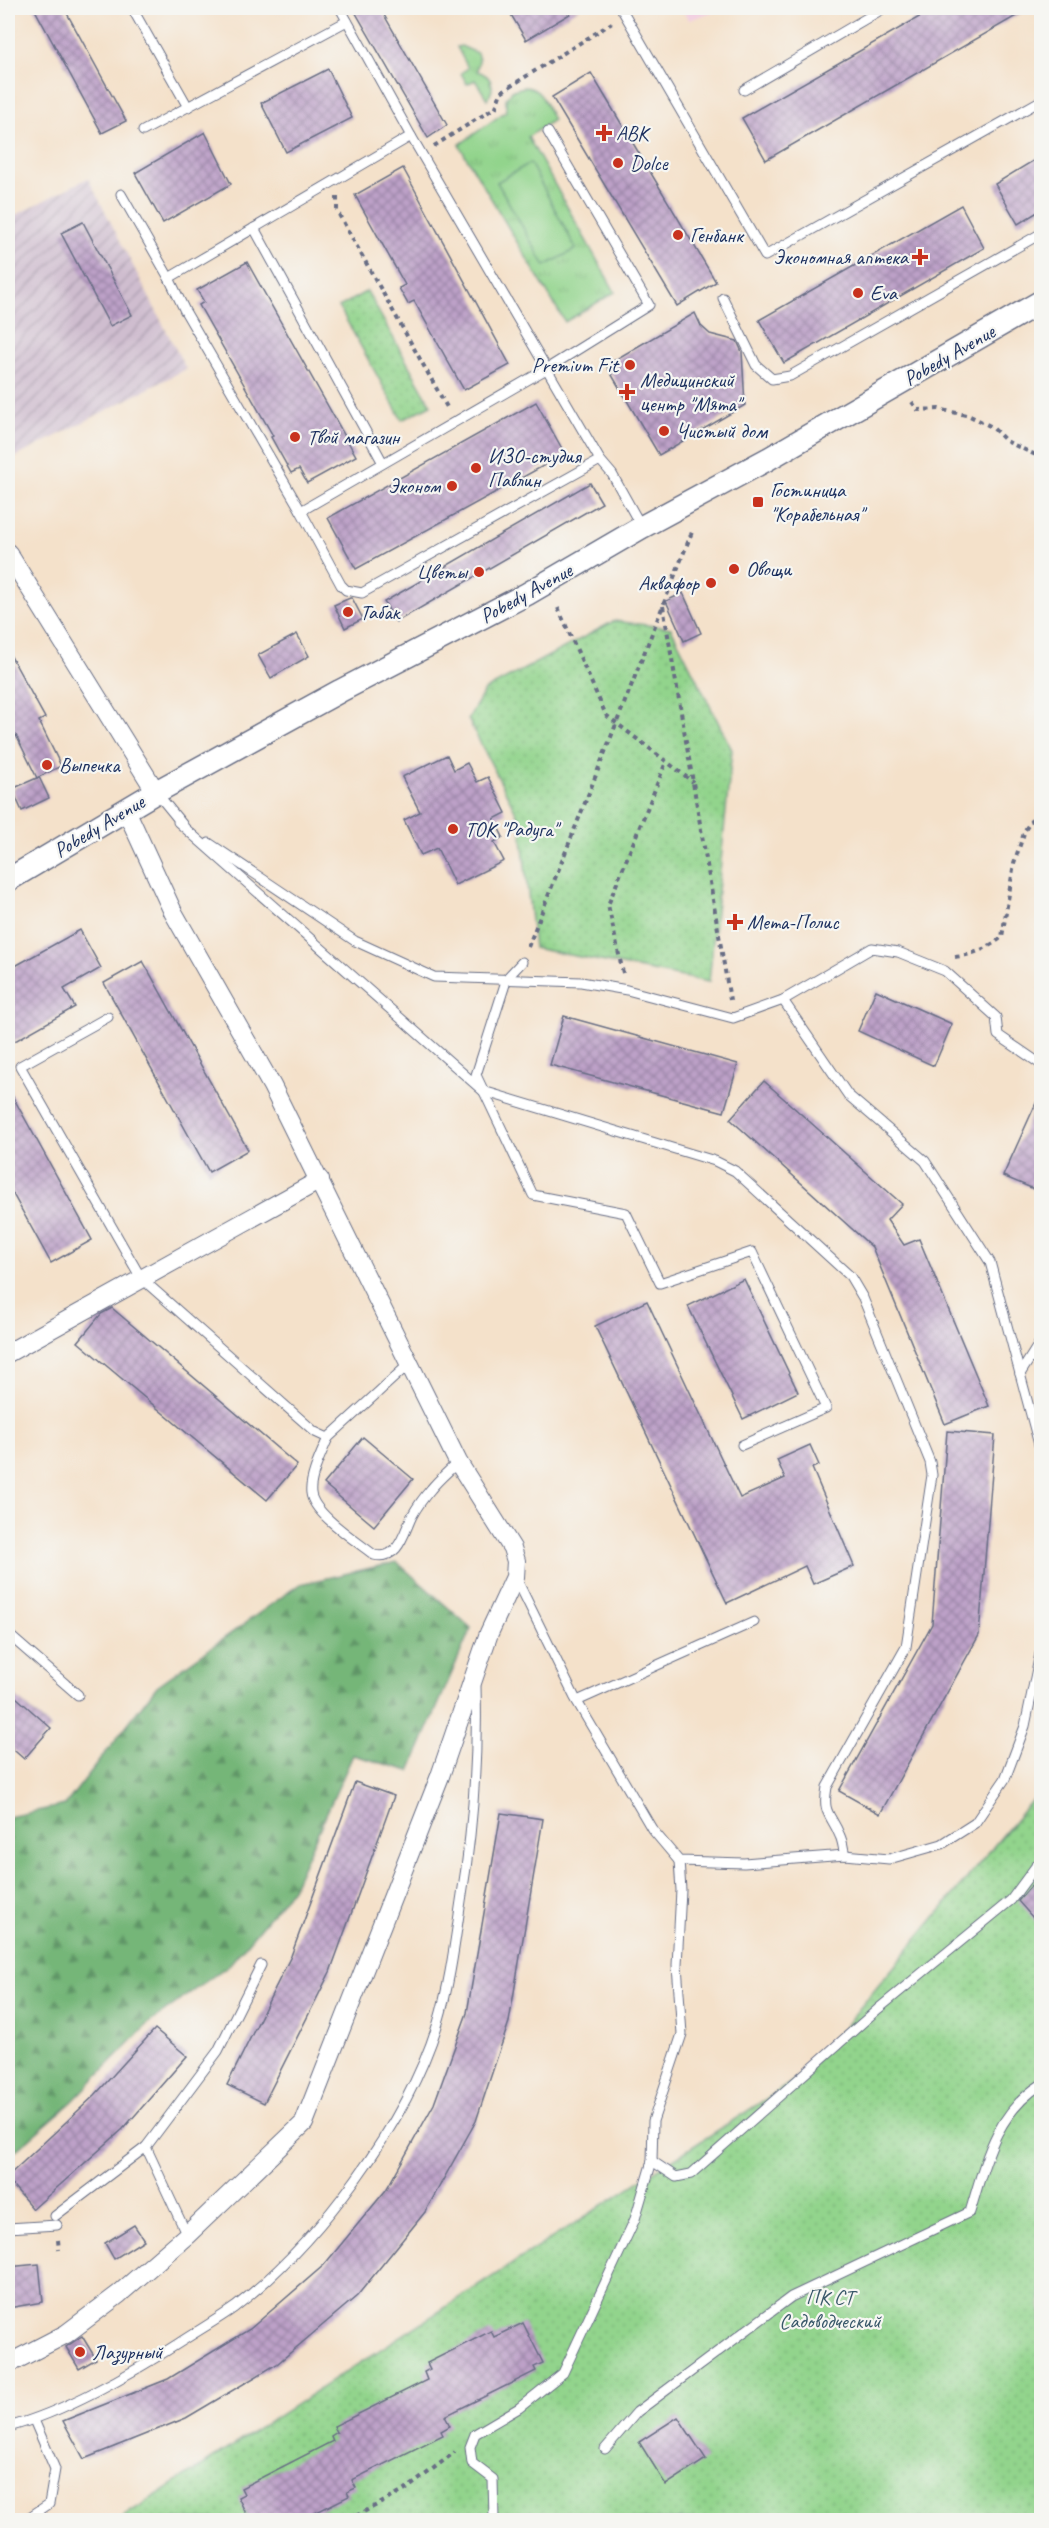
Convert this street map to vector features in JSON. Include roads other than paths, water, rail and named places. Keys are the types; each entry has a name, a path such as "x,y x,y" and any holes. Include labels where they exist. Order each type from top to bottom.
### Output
{"street":[{"name":"Pobedy Avenue","path":"8,880 156,792 340,690 527,594 642,527 768,459 1041,301"},
{"path":"8,553 156,792"},
{"path":"8,2364 66,2334 119,2294 187,2235 304,2123 440,1776 489,1633 515,1577 516,1561 512,1548 458,1462 320,1180 272,1086 173,912 126,810"},
{"path":"8,1353 320,1180"}],"lane":[{"path":"132,8 188,107"},
{"path":"340,8 411,136 600,460 612,474 642,527"},
{"path":"744,90 884,8"},
{"path":"623,11 765,256 1041,100"},
{"path":"143,132 347,21"},
{"path":"301,511 548,368 649,305 548,132"},
{"path":"169,278 411,136"},
{"path":"121,194 185,311 301,511 340,585 346,590 362,593 600,460"},
{"path":"254,228 383,463"},
{"path":"723,298 756,365 772,379 790,376 1041,233"},
{"path":"156,792 178,822 483,1091 715,1161 735,1171 850,1276 863,1298 930,1462 932,1474 906,1647 827,1787 825,1801 828,1815 840,1836 845,1855"},
{"path":"178,822 355,941 434,977 581,982 627,990 733,1018 783,1000 872,948 898,952 945,971 996,1017 998,1035 1041,1065"},
{"path":"522,962 507,978 476,1075 533,1195 626,1213 660,1283 752,1252 826,1408 742,1445"},
{"path":"783,1000 848,1095 925,1161 990,1262 1041,1463"},
{"path":"108,1017 20,1066 141,1278 315,1432 328,1438"},
{"path":"1020,1374 1041,1339"},
{"path":"409,1364 328,1438 316,1468 311,1492 317,1509 374,1555 382,1557 390,1553 404,1538 412,1517 431,1489 458,1462"},
{"path":"491,2520 494,2519 493,2479 472,2463 470,2447 475,2434 519,2408 563,2373 635,2219 652,2162 653,2121 682,2034 677,1965 681,1890 679,1861 652,1829 577,1701 515,1577"},
{"path":"679,1861 744,1863 845,1855 890,1859 942,1844 975,1823 1005,1779 1025,1726 1041,1649 1041,1578"},
{"path":"577,1701 754,1622"},
{"path":"8,1634 78,1695"},
{"path":"8,2427 34,2420 144,2366 234,2307 295,2253 345,2192 393,2124 438,2024 451,1968 472,1836 478,1742 475,1672"},
{"path":"652,2162 676,2177 691,2174 878,2009 1011,1900 1041,1862"},
{"path":"8,2228 56,2220 146,2147 218,2051 261,1965"},
{"path":"605,2449 637,2412 791,2297 970,2211 991,2142 1010,2110 1041,2084"},
{"path":"146,2147 187,2235"},
{"path":"25,2520 49,2504 55,2469 34,2420"}],"place":[{"name":"АВК","path":"604,133"},
{"name":"Dolce","path":"618,163"},
{"name":"Генбанк","path":"678,235"},
{"name":"Экономная аптека","path":"920,257"},
{"name":"Eva","path":"858,293"},
{"name":"Premium Fit","path":"630,365"},
{"name":"Медицинский центр \"Мята\"","path":"627,392"},
{"name":"Чистый дом","path":"664,431"},
{"name":"Твой магазин","path":"295,437"},
{"name":"ИЗО-студия Павлин","path":"476,468"},
{"name":"Эконом","path":"452,486"},
{"name":"Гостиница \"Корабельная\"","path":"758,502"},
{"name":"Овощи","path":"734,569"},
{"name":"Цветы","path":"479,572"},
{"name":"Аквафор","path":"711,583"},
{"name":"Табак","path":"348,612"},
{"name":"Выпечка","path":"47,765"},
{"name":"ТОК \"Радуга\"","path":"453,829"},
{"name":"Мета-Полис","path":"735,922"},
{"name":"Лазурный","path":"80,2352"}],"park label":[{"name":"ПК СТ Садоводческий","path":"830,2309"}]}
